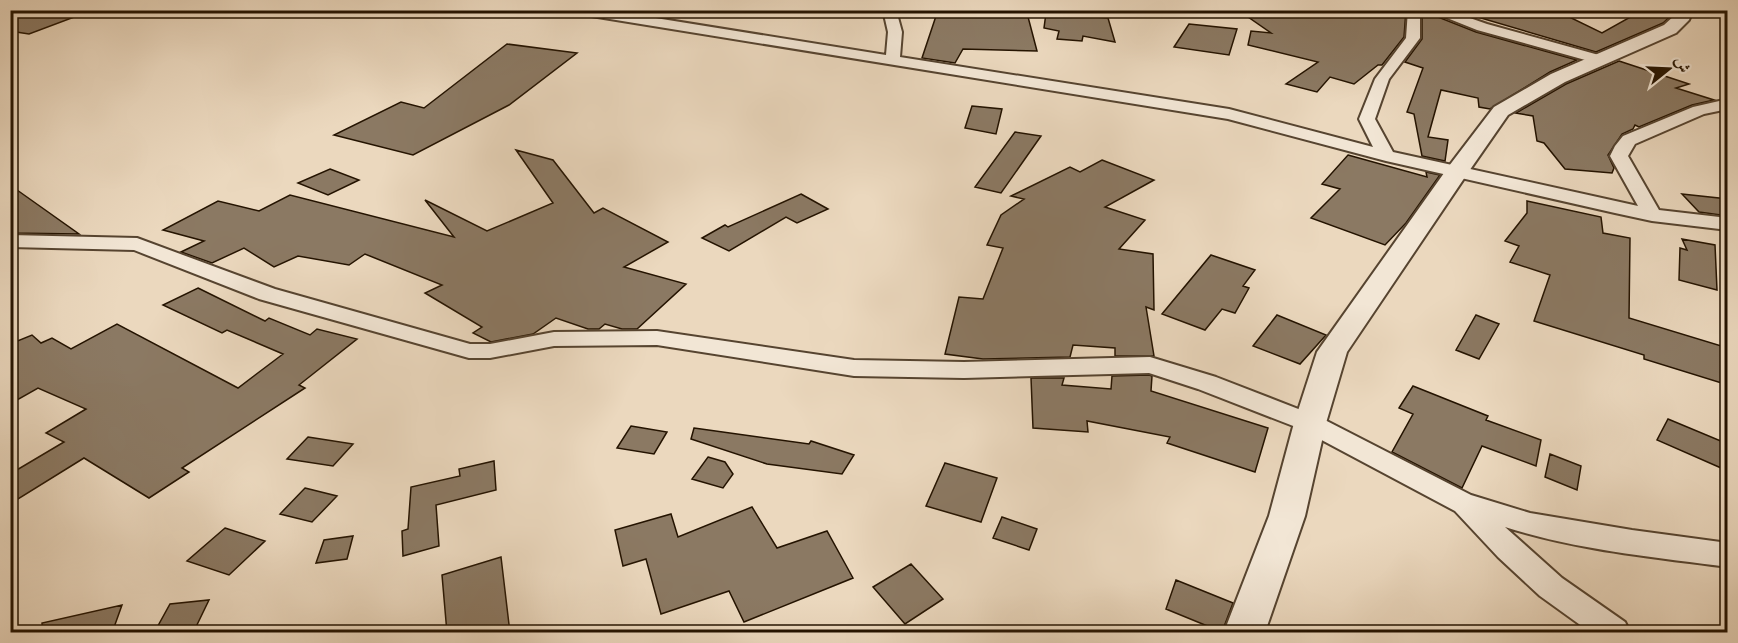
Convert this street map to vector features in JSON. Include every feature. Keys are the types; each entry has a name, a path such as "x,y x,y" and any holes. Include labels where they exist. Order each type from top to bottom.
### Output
{"street":[{"path":"579,10 893,62 1218,112 1386,156 1652,215 1728,224"},
{"path":"889,10 895,32 893,62"},
{"path":"1386,156 1367,119 1382,79 1413,38 1413,10"},
{"path":"1433,10 1482,27 1601,60"},
{"path":"1244,633 1287,516 1310,423 1332,352 1457,171 1501,111 1558,78 1670,29 1683,17 1685,10"},
{"path":"1652,215 1619,156 1623,146 1639,136 1699,110 1728,104"},
{"path":"10,241 137,244 267,294 469,351 490,351 564,339 657,338 854,368 964,370 1150,365 1207,383 1310,423 1462,503 1530,524 1632,542 1728,555"},
{"path":"1462,503 1508,549 1551,587 1614,633"}],"building":[{"path":"10,10 85,10 85,13 29,34 10,31"},
{"path":"938,10 1027,13 1037,51 963,49 955,63 922,58"},
{"path":"1238,10 1406,10 1404,37 1382,65 1378,65 1354,84 1330,77 1317,92 1286,84 1318,62 1248,45 1251,31 1271,33"},
{"path":"1422,10 1428,15 1476,32 1577,60 1550,72 1490,109 1479,107 1478,98 1441,90 1428,137 1448,140 1445,161 1422,156 1414,114 1407,112 1423,68 1405,62 1422,39"},
{"path":"1555,10 1602,33 1641,11 1674,13 1663,23 1596,52 1464,13"},
{"path":"1046,13 1108,18 1115,42 1083,36 1082,41 1057,39 1059,31 1044,28"},
{"path":"1189,24 1237,29 1229,55 1174,47"},
{"path":"507,44 577,53 509,105 413,155 334,135 401,102 424,108"},
{"path":"1619,61 1689,84 1676,88 1714,100 1692,105 1639,127 1635,125 1633,129 1622,134 1608,155 1614,168 1612,173 1565,169 1544,143 1537,141 1533,116 1516,113 1566,84"},
{"path":"972,106 1002,109 996,134 965,128"},
{"path":"1015,132 1041,136 1001,193 975,187"},
{"path":"516,150 553,160 594,213 603,208 668,242 624,267 686,284 637,329 622,329 605,324 599,329 588,329 556,318 533,334 491,342 473,333 482,327 425,293 442,285 365,254 349,265 298,256 274,267 244,248 212,263 181,252 204,241 163,230 218,201 259,211 290,195 454,237 425,200 487,231 553,203"},
{"path":"1348,155 1427,177 1426,172 1440,175 1406,223 1385,245 1311,218 1340,189 1322,184"},
{"path":"1102,160 1154,180 1105,207 1145,220 1119,249 1153,254 1154,310 1146,307 1154,356 1115,356 1115,348 1073,345 1070,357 983,359 945,354 959,297 983,299 1003,248 987,245 1001,215 1024,199 1011,196 1070,167 1080,172"},
{"path":"330,169 359,180 328,195 298,183"},
{"path":"10,185 79,234 10,233"},
{"path":"801,194 828,209 797,223 786,217 729,251 702,238 725,225 728,227"},
{"path":"1682,194 1728,199 1728,216 1699,212"},
{"path":"1527,201 1601,217 1603,233 1630,238 1629,318 1728,348 1728,385 1644,359 1644,355 1534,321 1550,275 1510,262 1519,246 1505,241 1527,213"},
{"path":"1682,239 1715,245 1717,290 1679,280 1680,248 1687,250"},
{"path":"1211,255 1255,270 1243,286 1249,288 1235,313 1222,309 1205,330 1162,314"},
{"path":"198,288 265,321 269,318 310,335 317,329 357,339 299,385 305,388 182,468 189,472 149,498 84,458 10,504 10,474 64,442 46,433 86,409 38,388 10,404 10,344 32,335 41,343 52,338 71,349 117,324 238,388 283,354 227,330 222,333 163,305"},
{"path":"1277,315 1326,335 1300,364 1253,346"},
{"path":"1476,315 1499,324 1479,359 1456,350"},
{"path":"1112,376 1152,376 1151,391 1268,428 1255,472 1167,443 1170,437 1087,421 1088,432 1033,428 1031,378 1064,378 1062,385 1111,389"},
{"path":"1413,386 1488,416 1486,420 1541,440 1536,466 1482,446 1462,488 1392,452 1413,414 1399,408"},
{"path":"1668,419 1728,444 1728,471 1657,440"},
{"path":"631,426 667,432 654,454 617,448"},
{"path":"694,428 809,444 811,441 854,455 842,474 767,464 691,439"},
{"path":"308,437 353,444 333,466 287,459"},
{"path":"1550,454 1581,466 1577,490 1545,477"},
{"path":"708,457 725,462 733,474 723,488 692,479"},
{"path":"494,461 496,490 436,505 439,546 403,556 402,531 408,529 411,487 460,476 459,469"},
{"path":"945,463 997,478 981,522 926,506"},
{"path":"305,488 337,496 312,522 280,514"},
{"path":"752,507 777,548 827,531 853,578 744,622 729,591 661,614 646,559 623,566 615,530 671,514 678,537"},
{"path":"1002,517 1037,529 1029,550 993,538"},
{"path":"225,528 265,541 229,575 187,561"},
{"path":"353,536 347,559 316,563 324,540"},
{"path":"501,557 510,633 447,633 442,575"},
{"path":"911,564 943,599 905,624 873,587"},
{"path":"1176,580 1233,603 1222,632 1166,609"},
{"path":"209,600 193,633 154,633 170,604"},
{"path":"122,605 112,633 43,633 42,623"}]}
